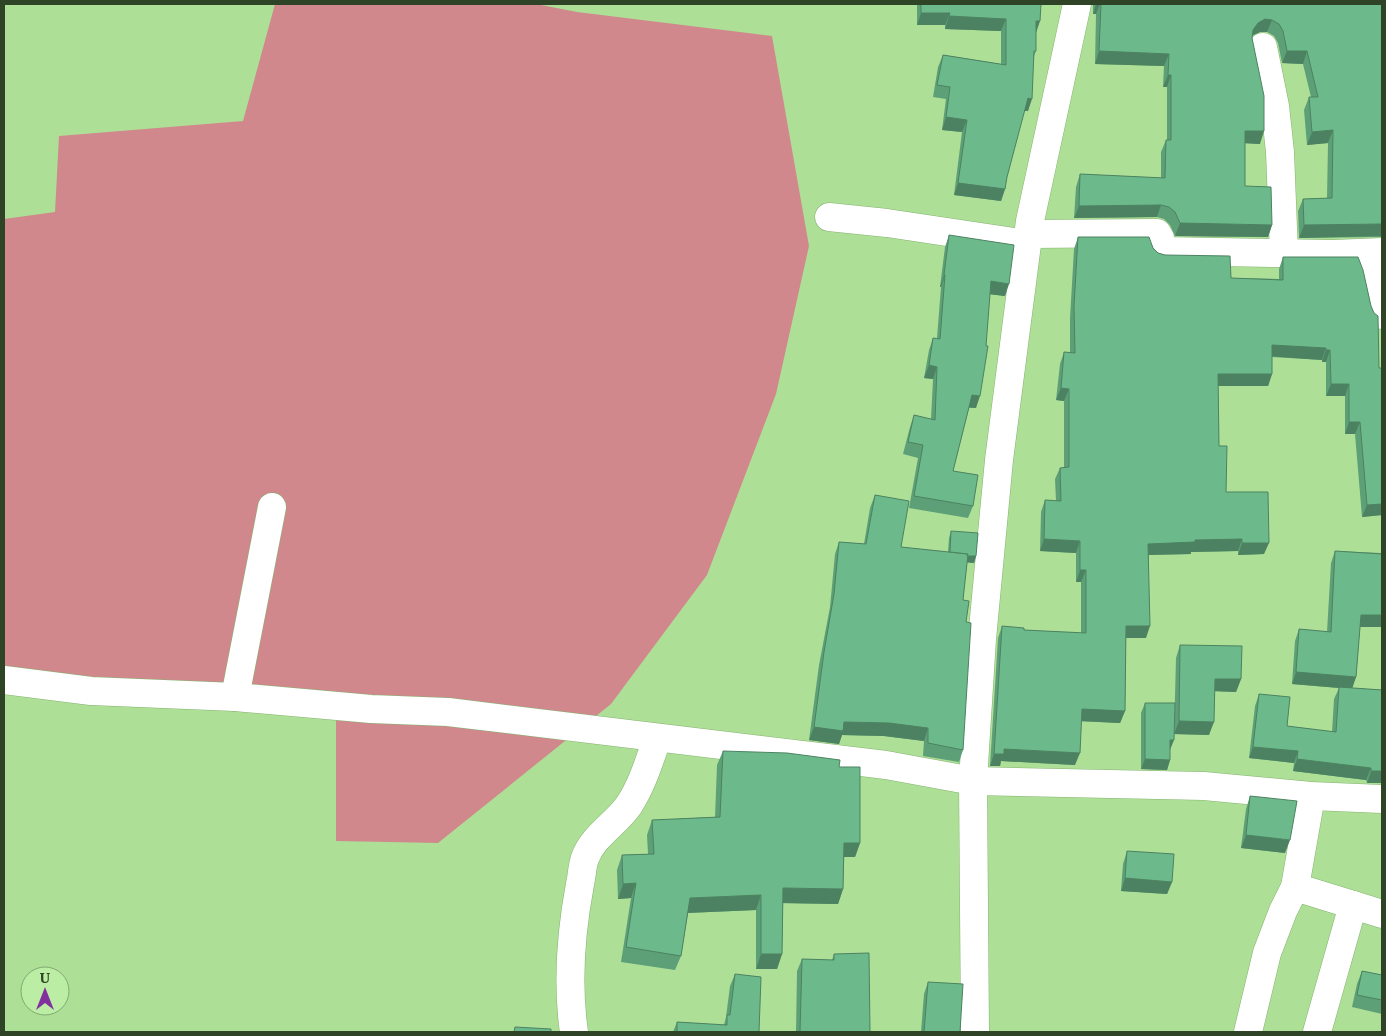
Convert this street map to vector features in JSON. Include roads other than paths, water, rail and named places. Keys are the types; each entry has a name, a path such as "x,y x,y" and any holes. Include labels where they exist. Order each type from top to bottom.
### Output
{"street":[{"path":"975,1032 973,781 982,639 999,460 1030,222 1077,4"},
{"path":"1263,48 1275,106 1280,152 1284,253"},
{"path":"829,217 1028,239 1157,233 1161,250 1164,252 1373,252 1374,277 1382,315"},
{"path":"235,698 272,507"},
{"path":"4,680 91,691 235,698 371,709 458,713 657,739 886,765 973,781 1204,786 1311,796 1382,800"},
{"path":"574,1032 570,1007 572,961 578,898 585,857 599,837 628,807 641,784 657,739"},
{"path":"1248,1032 1267,953 1283,911 1295,887 1311,796"},
{"path":"1295,887 1382,914"},
{"path":"1316,1032 1353,905"}]}
